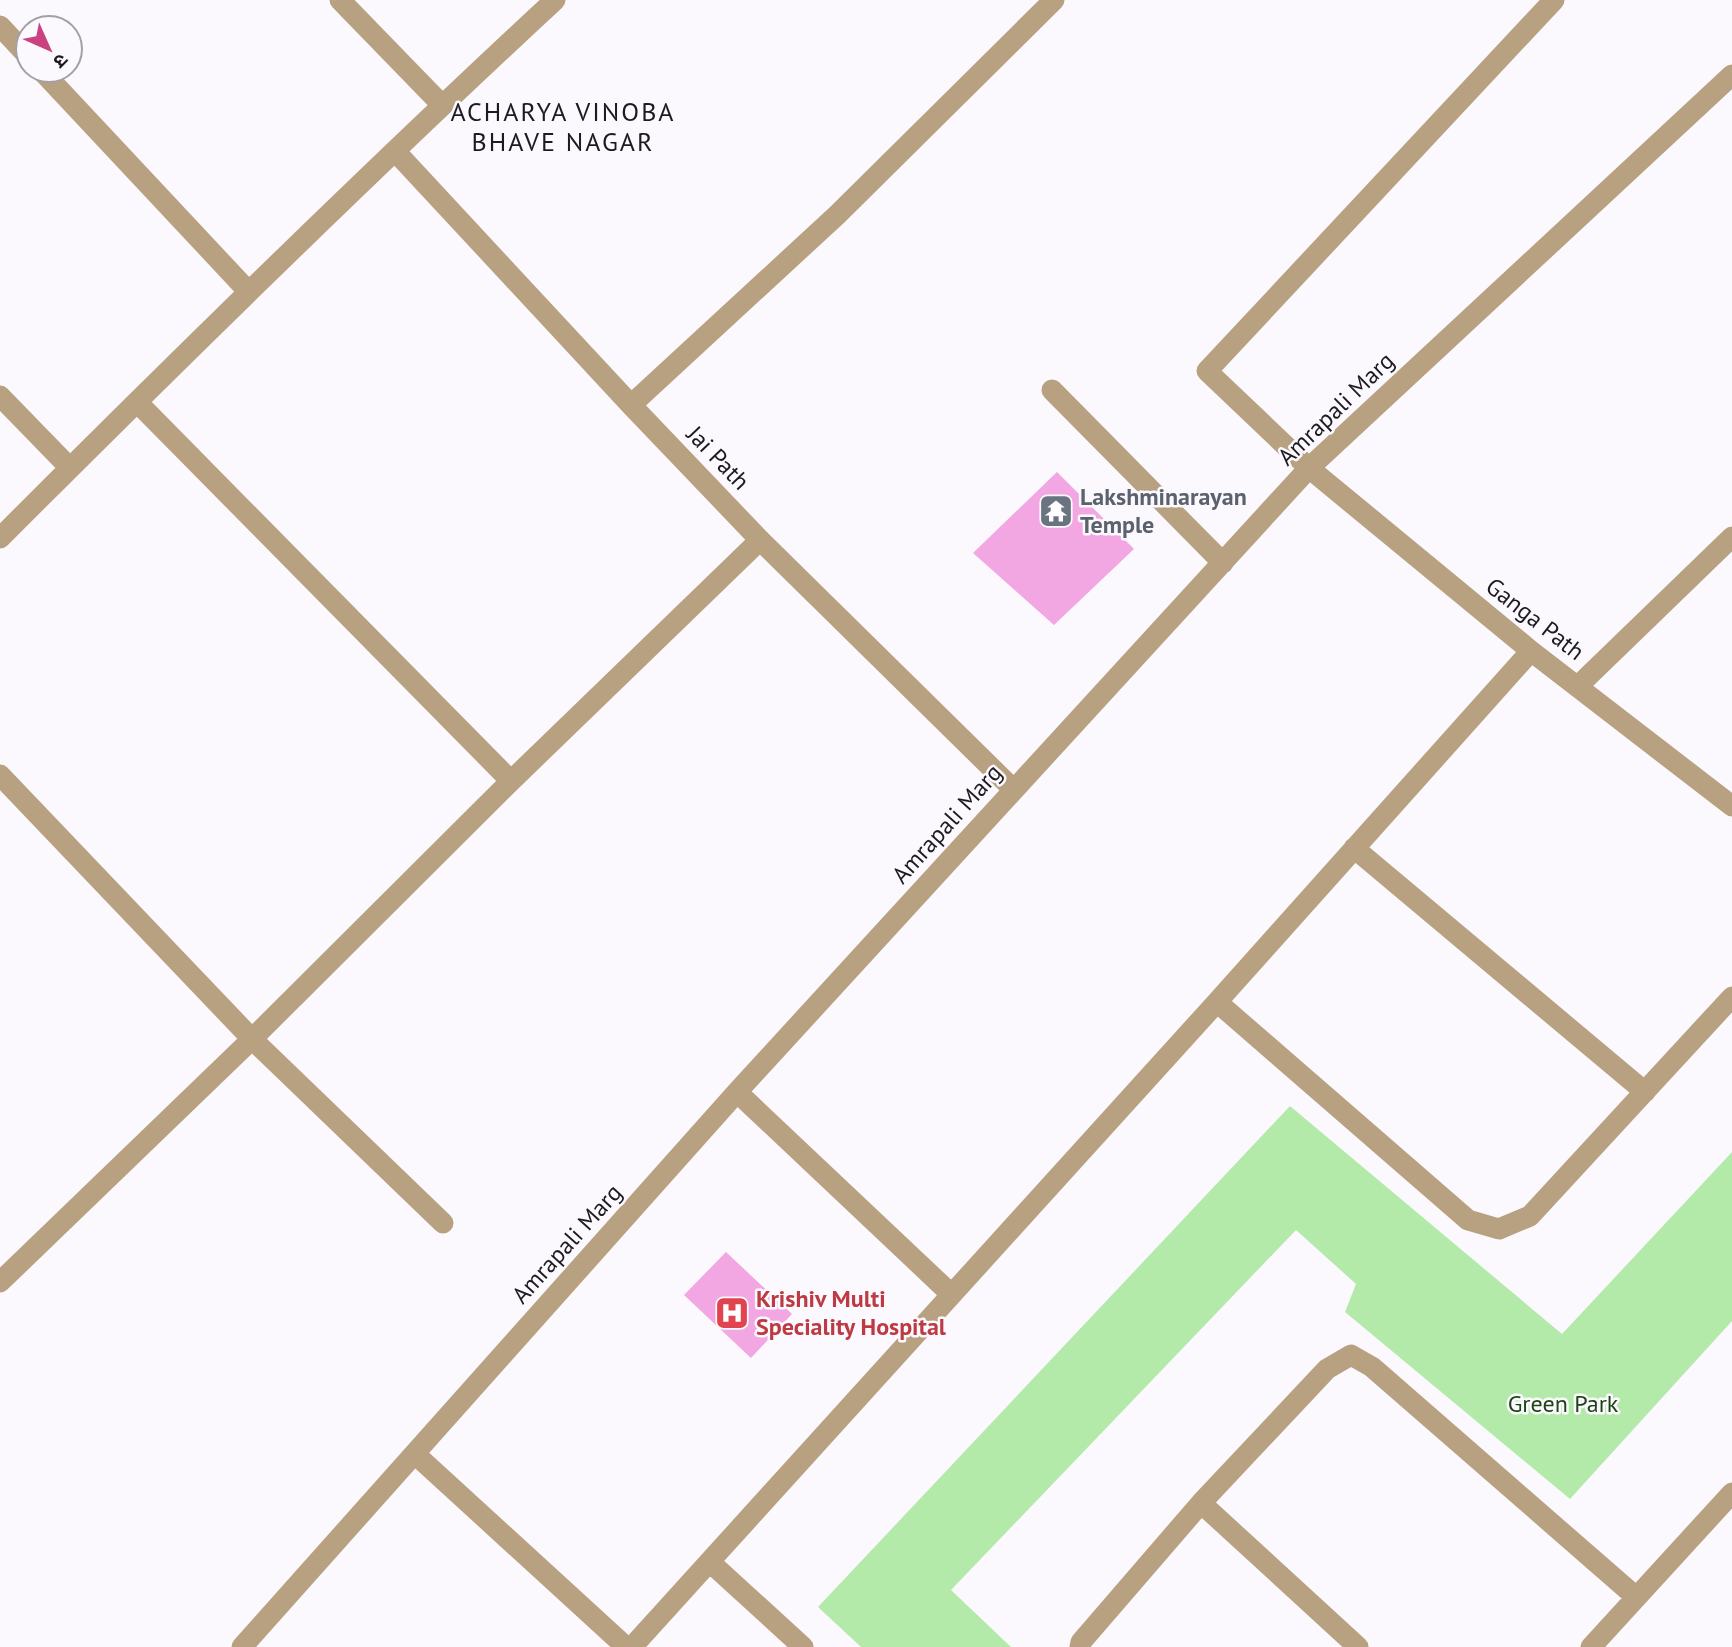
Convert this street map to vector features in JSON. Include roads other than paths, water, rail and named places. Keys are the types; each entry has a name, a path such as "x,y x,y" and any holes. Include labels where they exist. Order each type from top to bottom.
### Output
{"street":[{"path":"340,0 442,105"},
{"path":"0,538 248,291 555,0"},
{"path":"631,405 837,215 1054,0"},
{"name":"Ganga Path","path":"1554,0 1207,371 1310,468 1531,651 1732,806"},
{"path":"0,26 14,41"},
{"name":"Amrapali Marg","path":"242,1647 737,1092 1310,468 1732,75"},
{"path":"54,84 248,291"},
{"name":"Jai Path","path":"395,152 760,540 1014,790"},
{"path":"1052,390 1223,563"},
{"path":"0,396 70,468"},
{"path":"138,402 511,781"},
{"path":"1578,686 1732,537"},
{"path":"0,1281 760,540"},
{"path":"632,1647 711,1563 1531,651"},
{"path":"0,775 251,1039 443,1223"},
{"path":"1354,848 1645,1092"},
{"path":"1217,1002 1468,1220 1499,1228 1530,1216 1732,997"},
{"path":"737,1092 951,1294"},
{"path":"1080,1647 1081,1642 1201,1503 1327,1369 1351,1355 1372,1367 1636,1597"},
{"path":"415,1454 626,1647"},
{"path":"1591,1647 1732,1493"},
{"path":"1201,1503 1359,1647"},
{"path":"711,1563 803,1647"}],"place":[{"name":"Lakshminarayan Temple","path":"1056,511"},
{"name":"Krishiv Multi Speciality Hospital","path":"732,1313"}],"district":[{"name":"ACHARYA VINOBA BHAVE NAGAR","path":"563,127"}],"park label":[{"name":"Green Park","path":"1563,1404"}]}
